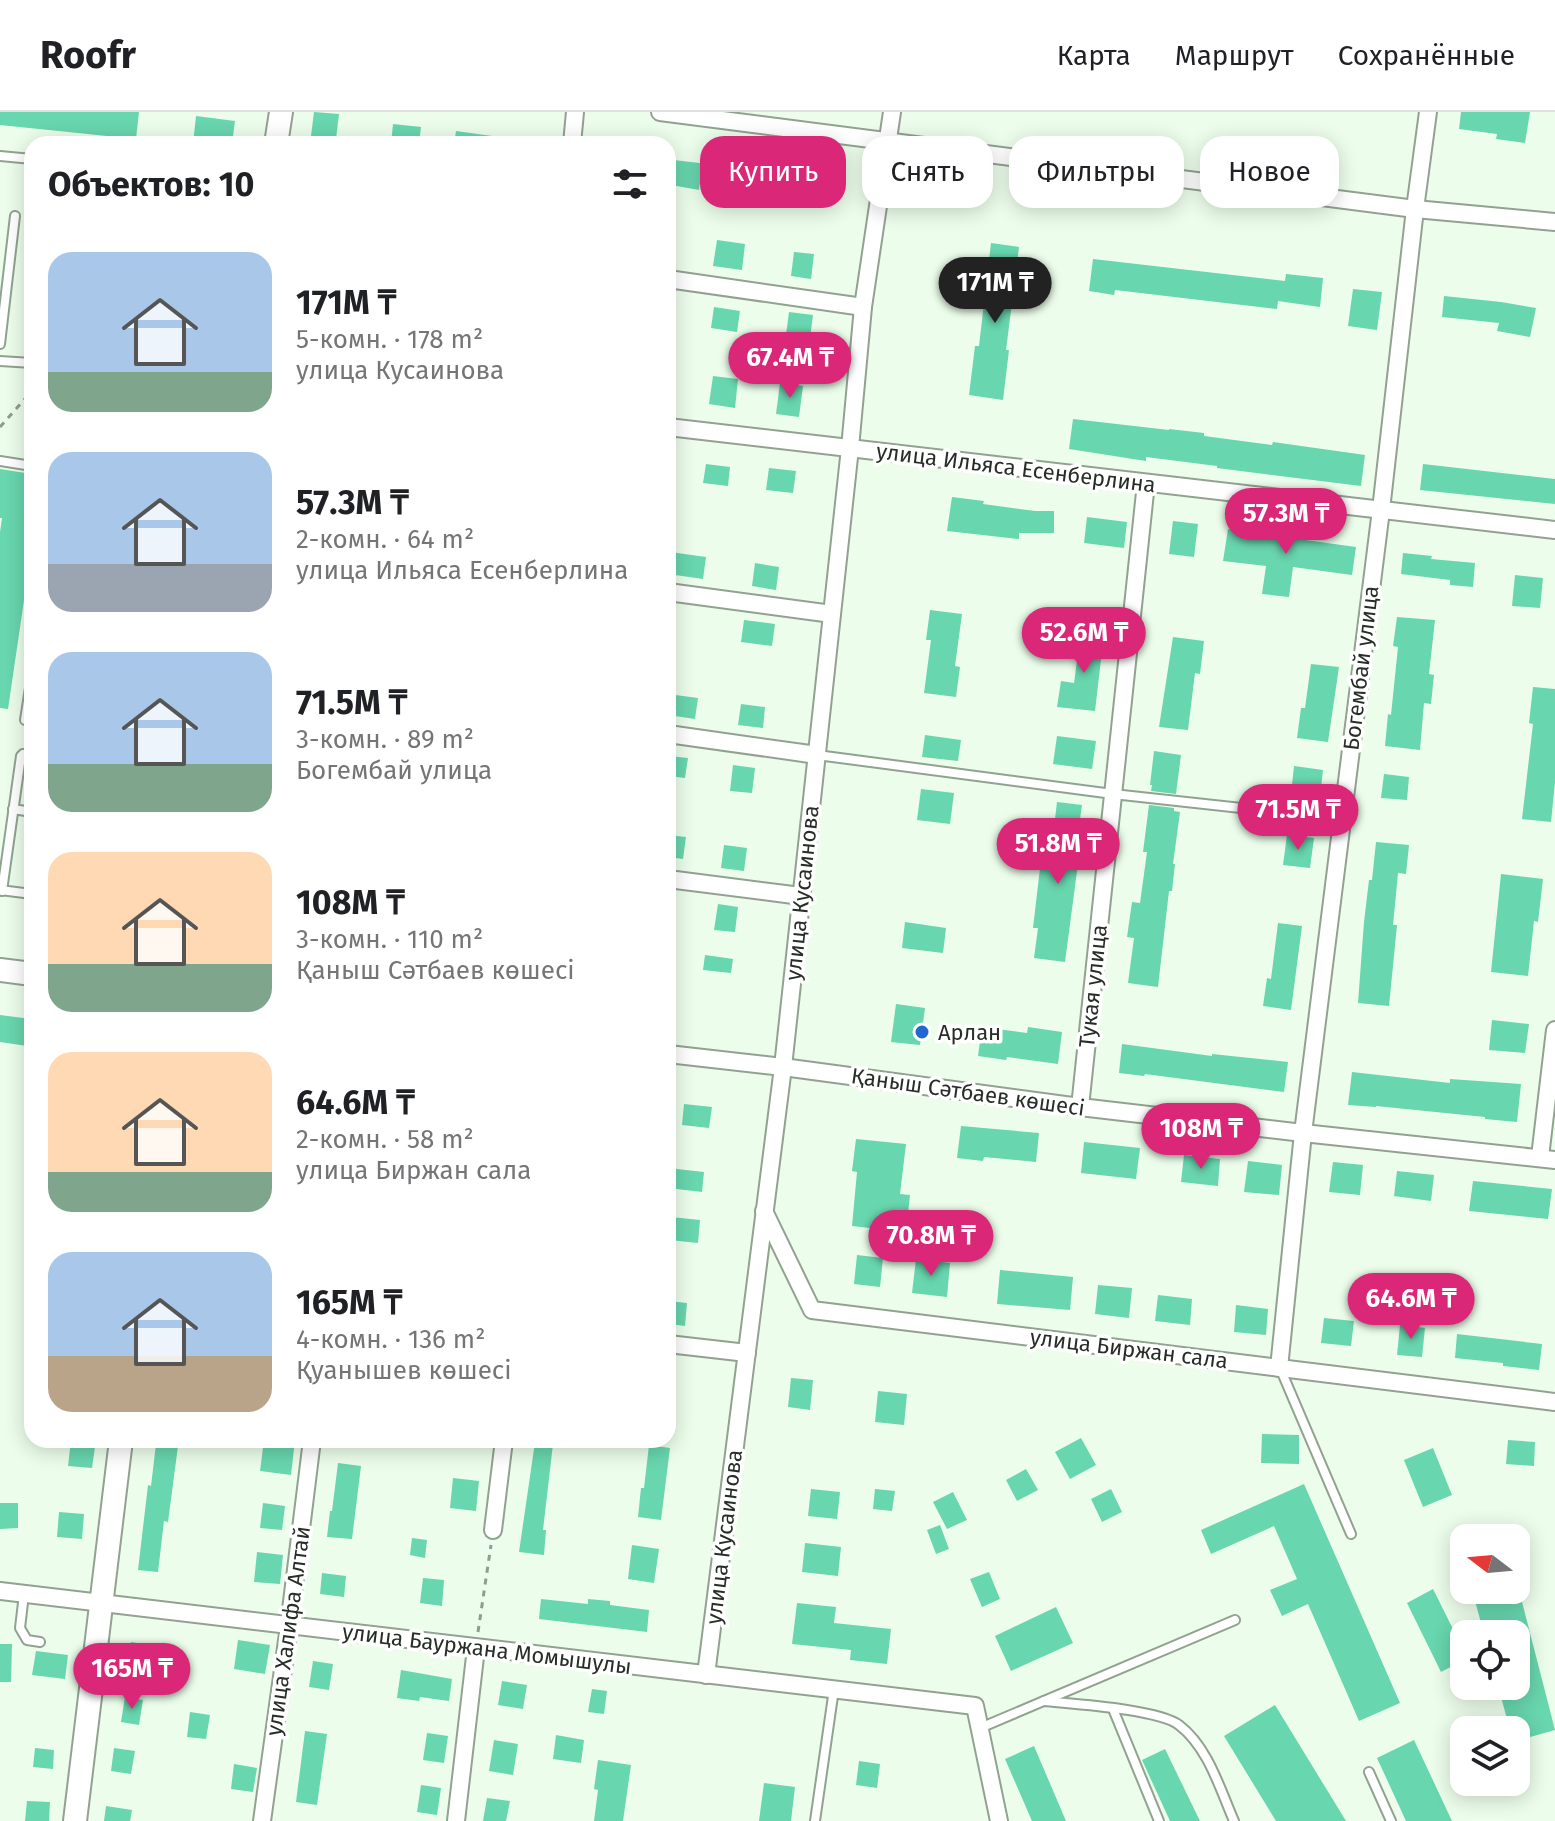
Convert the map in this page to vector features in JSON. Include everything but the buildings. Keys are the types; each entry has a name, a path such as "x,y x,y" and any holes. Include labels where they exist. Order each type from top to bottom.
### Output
{"street":[{"path":"277,136 281,112"},
{"path":"573,136 575,112"},
{"path":"660,112 862,139"},
{"name":"улица Кусаинова","path":"889,136 892,112"},
{"name":"Богембай улица","path":"1279,1368 1303,1133 1428,112"},
{"path":"993,155 1415,209 1555,222"},
{"name":"улица Кусаинова","path":"706,1675 783,1067 863,307 878,208"},
{"path":"676,280 863,307"},
{"name":"улица Ильяса Есенберлина","path":"676,428 1555,530"},
{"name":"Тукая улица","path":"1080,1107 1146,483"},
{"path":"676,593 832,614"},
{"path":"676,735 817,755"},
{"path":"676,880 801,896"},
{"path":"0,970 24,973"},
{"path":"1548,1158 1555,1030"},
{"name":"Қаныш Сәтбаев көшесі","path":"676,1055 1080,1107 1548,1158"},
{"name":"улица Биржан сала","path":"764,1211 812,1310 1555,1402"},
{"path":"676,1345 747,1353"},
{"path":"75,1821 120,1448"},
{"name":"улица Халифа Алтай","path":"262,1821 311,1448"},
{"path":"493,1530 503,1448"},
{"name":"улица Бауржана Момышулы","path":"0,1591 975,1706 980,1728"},
{"path":"456,1821 476,1648"},
{"path":"980,1728 999,1821"}],"lane":[{"path":"0,156 24,158"},
{"path":"0,344 15,216"},
{"path":"0,361 24,362"},
{"path":"0,461 24,465"},
{"path":"24,754 21,756 1,890 24,893"},
{"path":"817,755 1113,794 1342,819"},
{"path":"13,809 24,811"},
{"path":"1279,1368 1351,1534"},
{"path":"24,1594 21,1633 27,1640 40,1642"},
{"path":"980,1728 1235,1620"},
{"path":"815,1821 834,1689"},
{"path":"1044,1701 1146,1714 1176,1722 1190,1735 1209,1762 1234,1821"},
{"path":"1113,1709 1159,1821"},
{"path":"1369,1772 1391,1821"}],"path":[{"path":"0,427 24,400"},
{"path":"476,1648 493,1530"}],"place":[{"name":"Арлан","path":"922,1032"}]}
